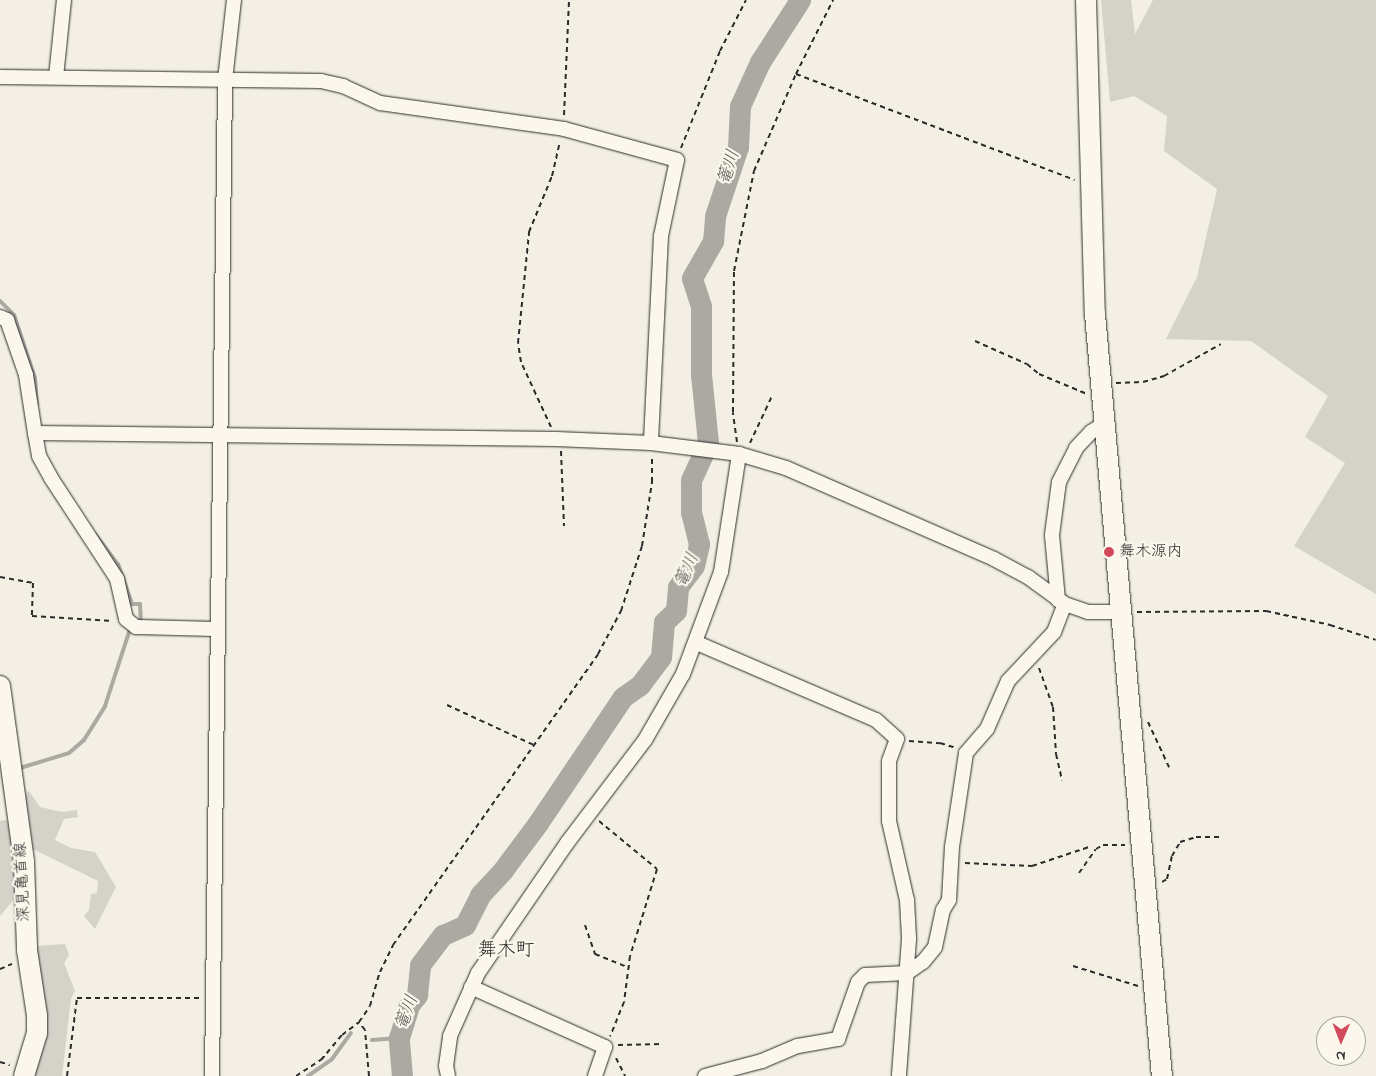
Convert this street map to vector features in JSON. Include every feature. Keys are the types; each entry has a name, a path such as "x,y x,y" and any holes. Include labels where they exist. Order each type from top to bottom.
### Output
{"street":[{"path":"56,77 64,0"},
{"path":"212,1076 226,80 234,0"},
{"path":"1086,0 1090,186 1101,387 1162,1076"},
{"path":"0,77 321,81 343,86 380,103 564,129 677,160 661,236 654,444"},
{"path":"0,317 8,320 26,375 39,456 51,478 118,579 130,623 217,628"},
{"path":"705,1076 762,1061 798,1046 838,1039 858,982 865,975 907,973 923,962 935,947 943,910 949,900 966,753 987,729 1008,681 1054,632 1061,602 1052,535 1059,482 1076,448 1090,432 1104,424"},
{"path":"36,433 558,439 654,444 743,455 786,468 994,559 1028,577 1061,602 1088,612 1120,612"},
{"path":"448,1076 446,1066 450,1036 478,973 661,714 697,643 721,572 743,455"},
{"path":"697,643 876,720 896,739 888,761 889,821 907,900 907,973 900,1029 898,1076"},
{"name":"深見亀首線","path":"0,686 3,747 24,862 27,950 37,1015 37,1033 24,1076"},
{"path":"472,987 606,1046 595,1076"}],"path":[{"path":"564,526 558,439 520,362 518,343 530,232 552,176 564,129 569,0"},
{"path":"677,160 720,50 746,0"},
{"path":"743,455 733,412 734,271 754,171 796,74 833,0"},
{"path":"796,74 1090,186"},
{"path":"975,341 1027,364 1038,374 1088,394 1101,387 1164,376 1221,344"},
{"path":"743,455 772,396"},
{"path":"296,1076 321,1060 342,1035 359,1022 370,1006 380,972 393,945 598,654 629,592 637,570 648,512 654,444"},
{"path":"0,577 33,583 32,616 130,623"},
{"path":"1120,612 1252,610 1330,625 1376,640"},
{"path":"1034,655 1053,707 1062,780"},
{"path":"446,704 534,745"},
{"path":"1129,712 1139,711 1145,716 1170,767"},
{"path":"896,739 940,743 966,753"},
{"path":"590,813 657,869 630,956 624,1002 606,1046"},
{"path":"1144,882 1167,879 1172,856 1180,842 1196,837 1220,837"},
{"path":"1079,873 1096,849 1103,845 1141,845"},
{"path":"952,864 1032,866 1089,847"},
{"path":"586,925 592,951 629,968"},
{"path":"1073,966 1138,986 1153,987"},
{"path":"67,1076 76,998 214,998"},
{"path":"359,1022 365,1030 369,1076"},
{"path":"606,1046 663,1044"},
{"path":"606,1046 625,1076"}],"shaded area":[{"path":"1101,0 1131,0 1135,34 1153,0 1376,0 1376,594 1294,546 1345,463 1305,437 1328,396 1251,341 1166,339 1197,277 1217,189 1164,151 1167,116 1134,96 1110,102"},
{"path":"29,791 40,807 62,812 77,810 78,817 64,819 55,840 71,848 95,852 116,887 95,929 84,916 89,910 91,894 97,893 98,881 33,849 19,850 20,892 0,916 0,821 5,820 13,826 23,796"},
{"path":"65,944 69,955 64,963 75,991 71,999 62,1076 31,1076 35,946"}],"waterway":[{"name":"篭川","path":"402,1076 399,1038 409,1005 417,995 420,965 443,935 465,925 480,895 503,870 538,823 623,697 640,685 661,657 664,622 676,611 678,587 694,566 699,544 691,512 691,480 708,443 701,374 701,306 692,278 713,241 715,216 738,147 740,106 760,62 800,0"},
{"path":"0,301 14,315 35,378 37,405"},
{"path":"95,534 118,564 132,604 140,604 141,621 137,623"},
{"path":"20,768 69,753 84,740 105,706 131,626"},
{"path":"308,1076 332,1059 351,1033"},
{"path":"372,1040 399,1038"}],"place":[{"name":"舞木源内","path":"1109,552"}],"district":[{"name":"舞木町","path":"506,951"}]}
